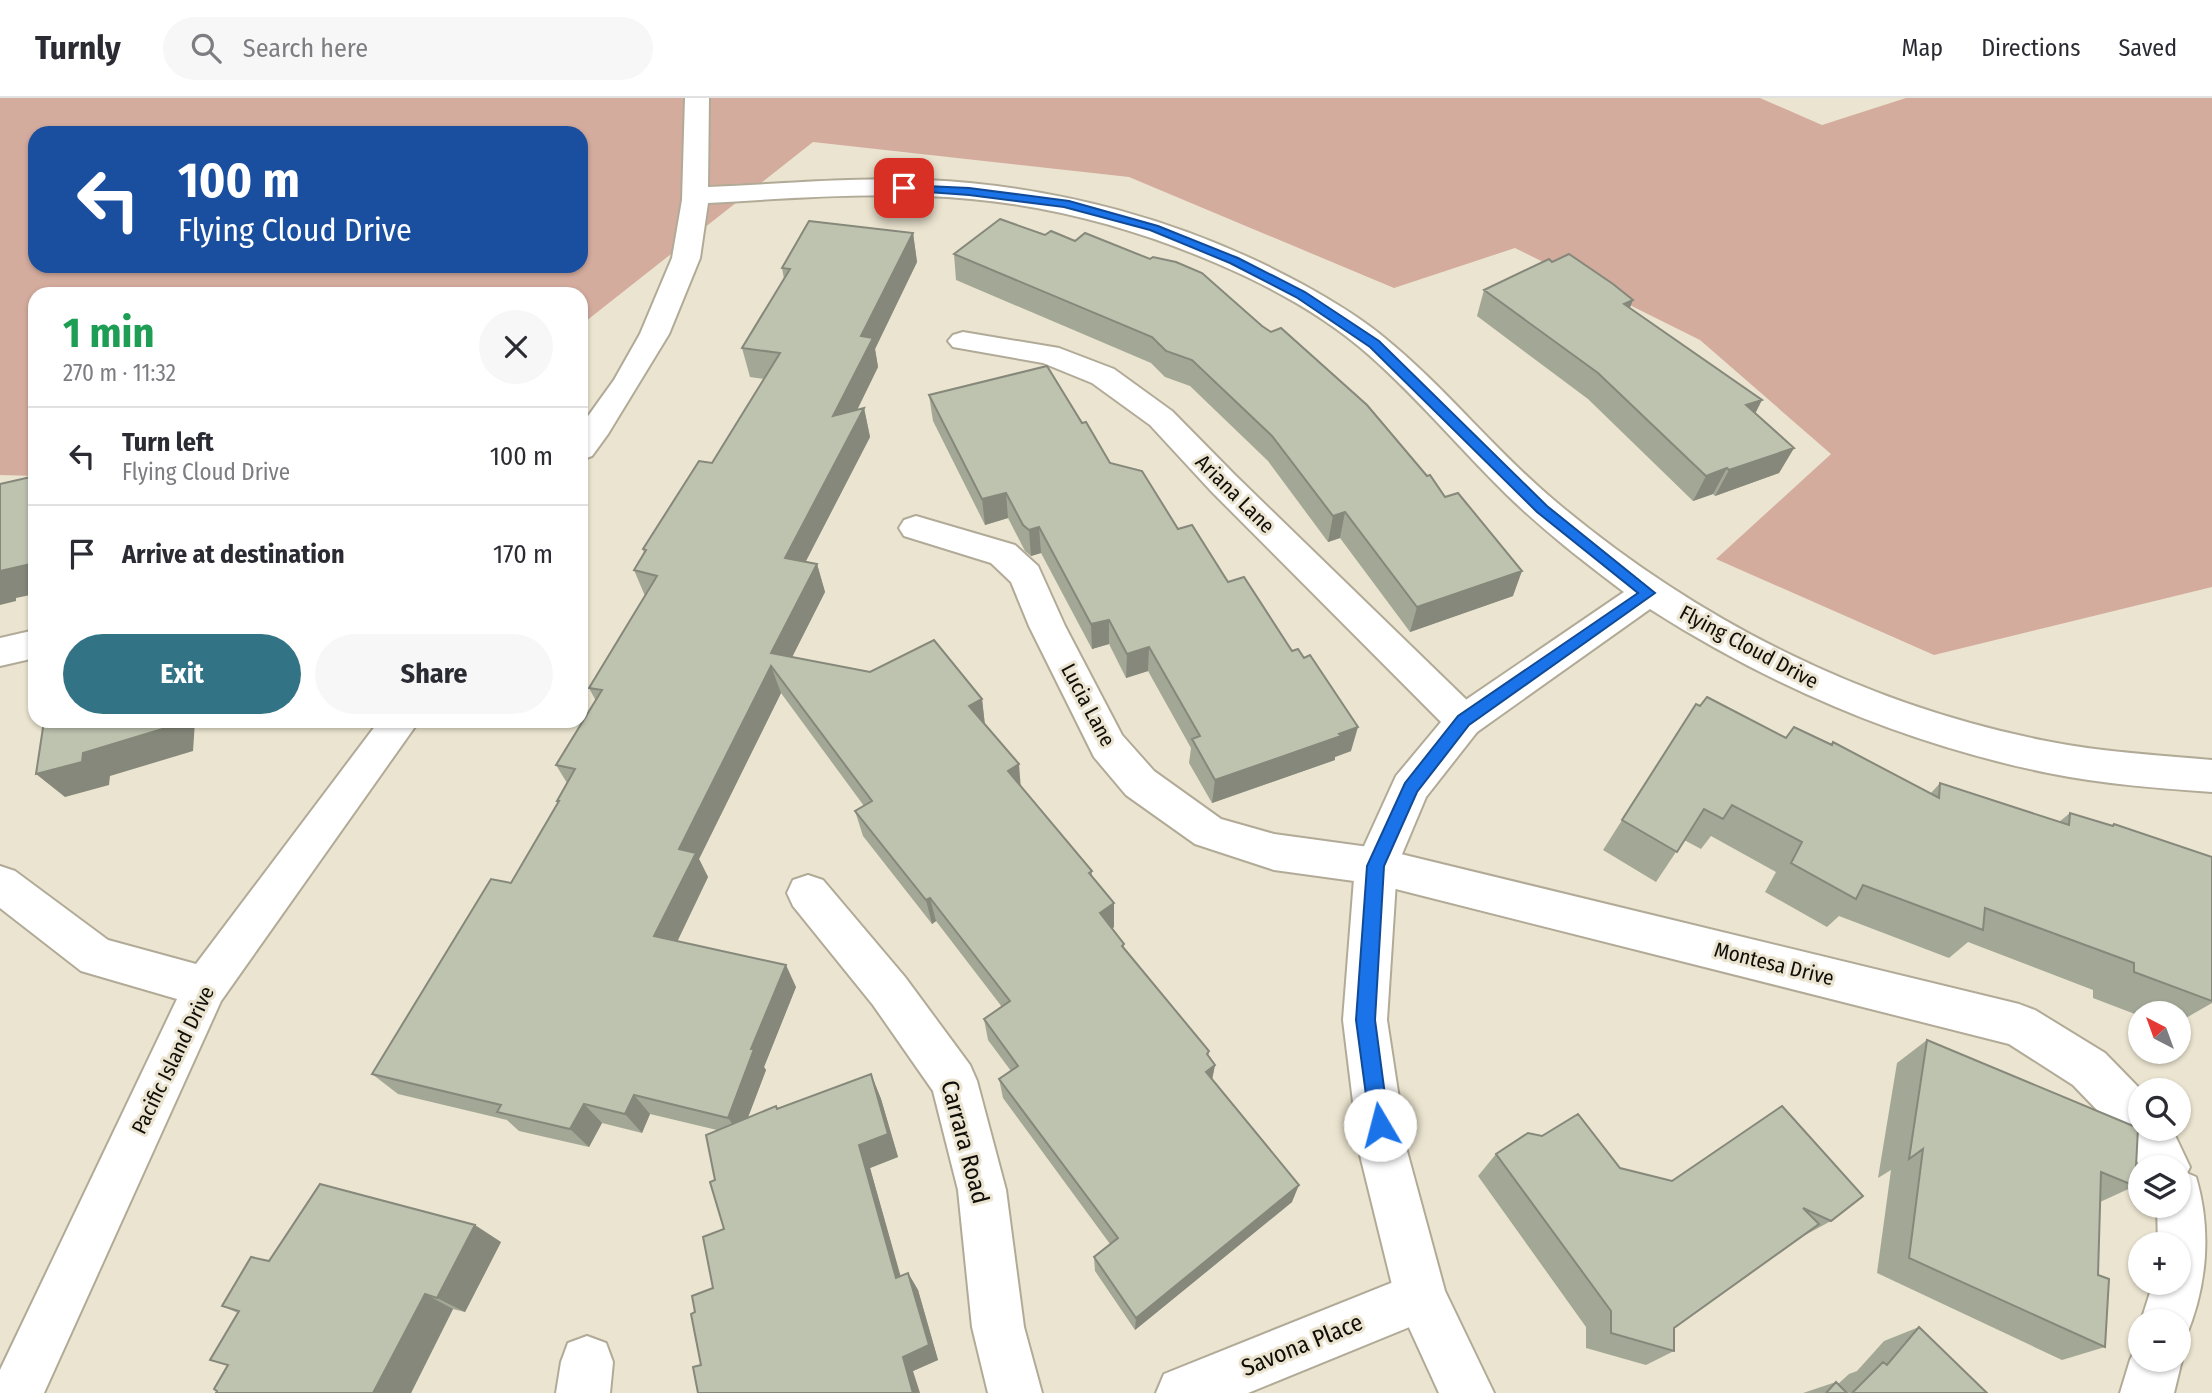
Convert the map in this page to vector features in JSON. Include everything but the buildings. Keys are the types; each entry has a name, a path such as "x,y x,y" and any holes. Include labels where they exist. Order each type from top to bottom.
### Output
{"street":[{"path":"588,439 617,400 656,330 687,257 695,196 697,98"},
{"name":"Flying Cloud Drive","path":"695,196 882,187 983,193 1065,203 1154,228 1234,261 1300,294 1374,344 1542,509 1648,593 1773,664 1883,713 2029,754 2147,771 2212,776"},
{"name":"Ariana Lane","path":"963,341 1049,355 1103,376 1161,418 1223,483 1464,720"},
{"name":"Lucia Lane","path":"916,528 1003,554 1026,575 1047,625 1108,746 1140,783 1209,832 1274,852 1376,866"},
{"path":"1467,1393 1421,1297 1383,1151 1365,1020 1376,866 1410,788 1464,720 1648,593"},
{"path":"0,652 28,646"},
{"name":"Pacific Island Drive","path":"18,1393 205,988 395,728"},
{"name":"Montesa Drive","path":"1376,866 2019,1025 2089,1069 2128,1110"},
{"path":"0,884 96,957 205,988"},
{"name":"Carrara Road","path":"808,893 888,990 954,1081 982,1190 998,1327 1015,1393"},
{"name":"Savona Place","path":"1183,1393 1421,1297"},
{"path":"2147,1393 2153,1372"}],"shaded area":[{"path":"0,98 1760,98 1822,125 1906,98 2212,98 2212,587 1934,655 1716,559 1831,454 1700,340 1515,248 1394,288 1129,177 813,142 588,319 588,287 28,287 28,476 0,475"}],"route":[{"path":"904,188 969,191 1065,203 1154,228 1234,261 1300,294 1374,344 1419,385 1542,509 1648,593 1464,720 1410,788 1376,866 1365,1020 1380,1125"}]}
